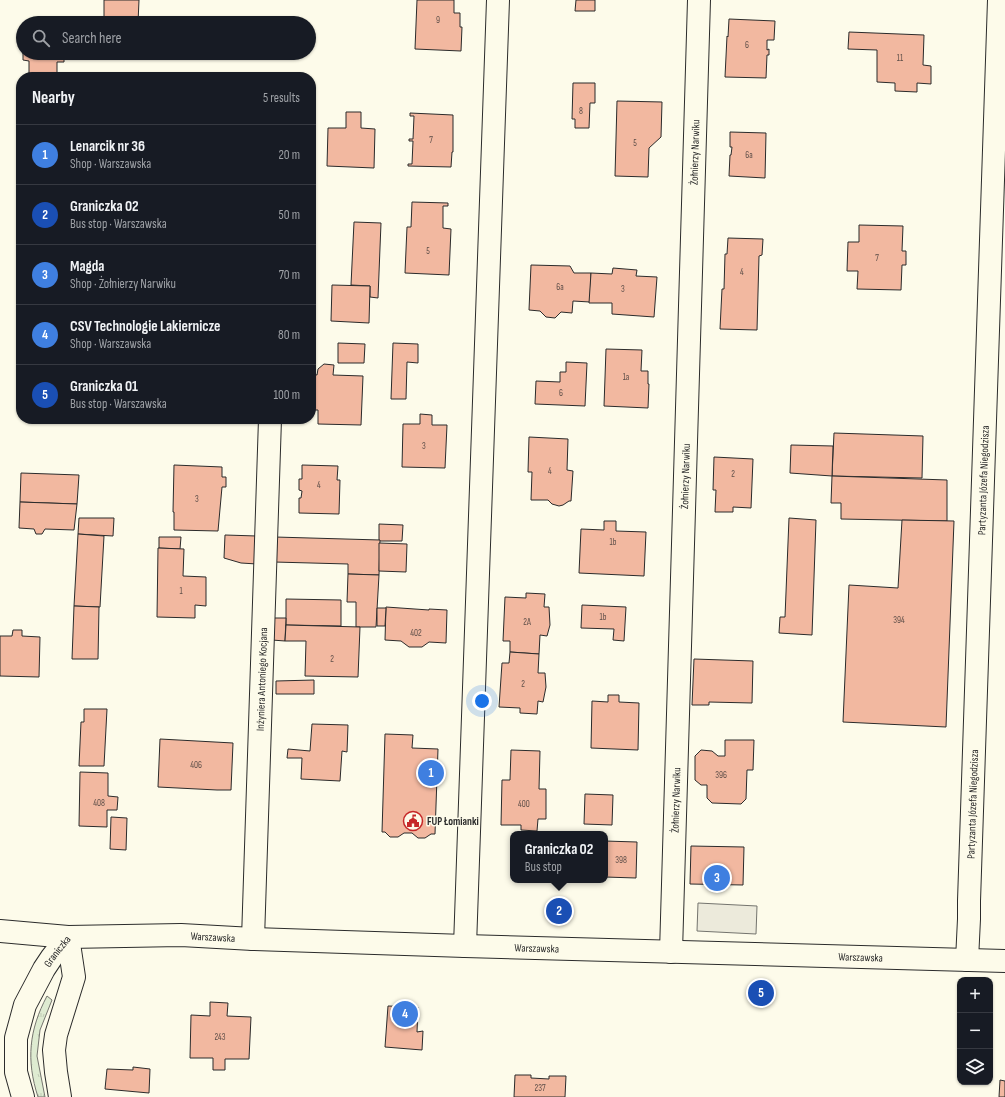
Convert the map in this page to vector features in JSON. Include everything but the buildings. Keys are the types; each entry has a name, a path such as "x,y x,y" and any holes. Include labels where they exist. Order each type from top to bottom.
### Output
{"street":[{"path":"466,946 498,0"},
{"name":"Żołnierzy Narwiku","path":"671,952 699,0"},
{"name":"Partyzanta Józefa Niegodzisza","path":"967,960 999,0"},
{"name":"Inżyniera Antoniego Kocjana","path":"253,939 270,424"},
{"name":"Warszawska","path":"0,931 68,938 181,935 253,939 466,946 1005,961"},
{"name":"Graniczka","path":"24,1097 16,1072 16,1038 25,1005 52,957 68,938"},
{"name":"Graniczka","path":"60,1097 54,1050 56,1035 74,977 68,938"}],"green space":[{"path":"47,996 52,1000 40,1030 37,1056 45,1097 38,1097 32,1070 31,1045 36,1021"}],"shaded area":[{"path":"698,903 757,906 756,934 697,931"}],"place":[{"name":"Lenarcik nr 36","path":"431,773"},
{"name":"FUP Łomianki","path":"413,821"},
{"name":"Magda","path":"717,878"},
{"name":"Graniczka 02","path":"559,911"},
{"name":"Graniczka 01","path":"761,993"},
{"name":"CSV Technologie Lakiernicze","path":"405,1014"}]}
